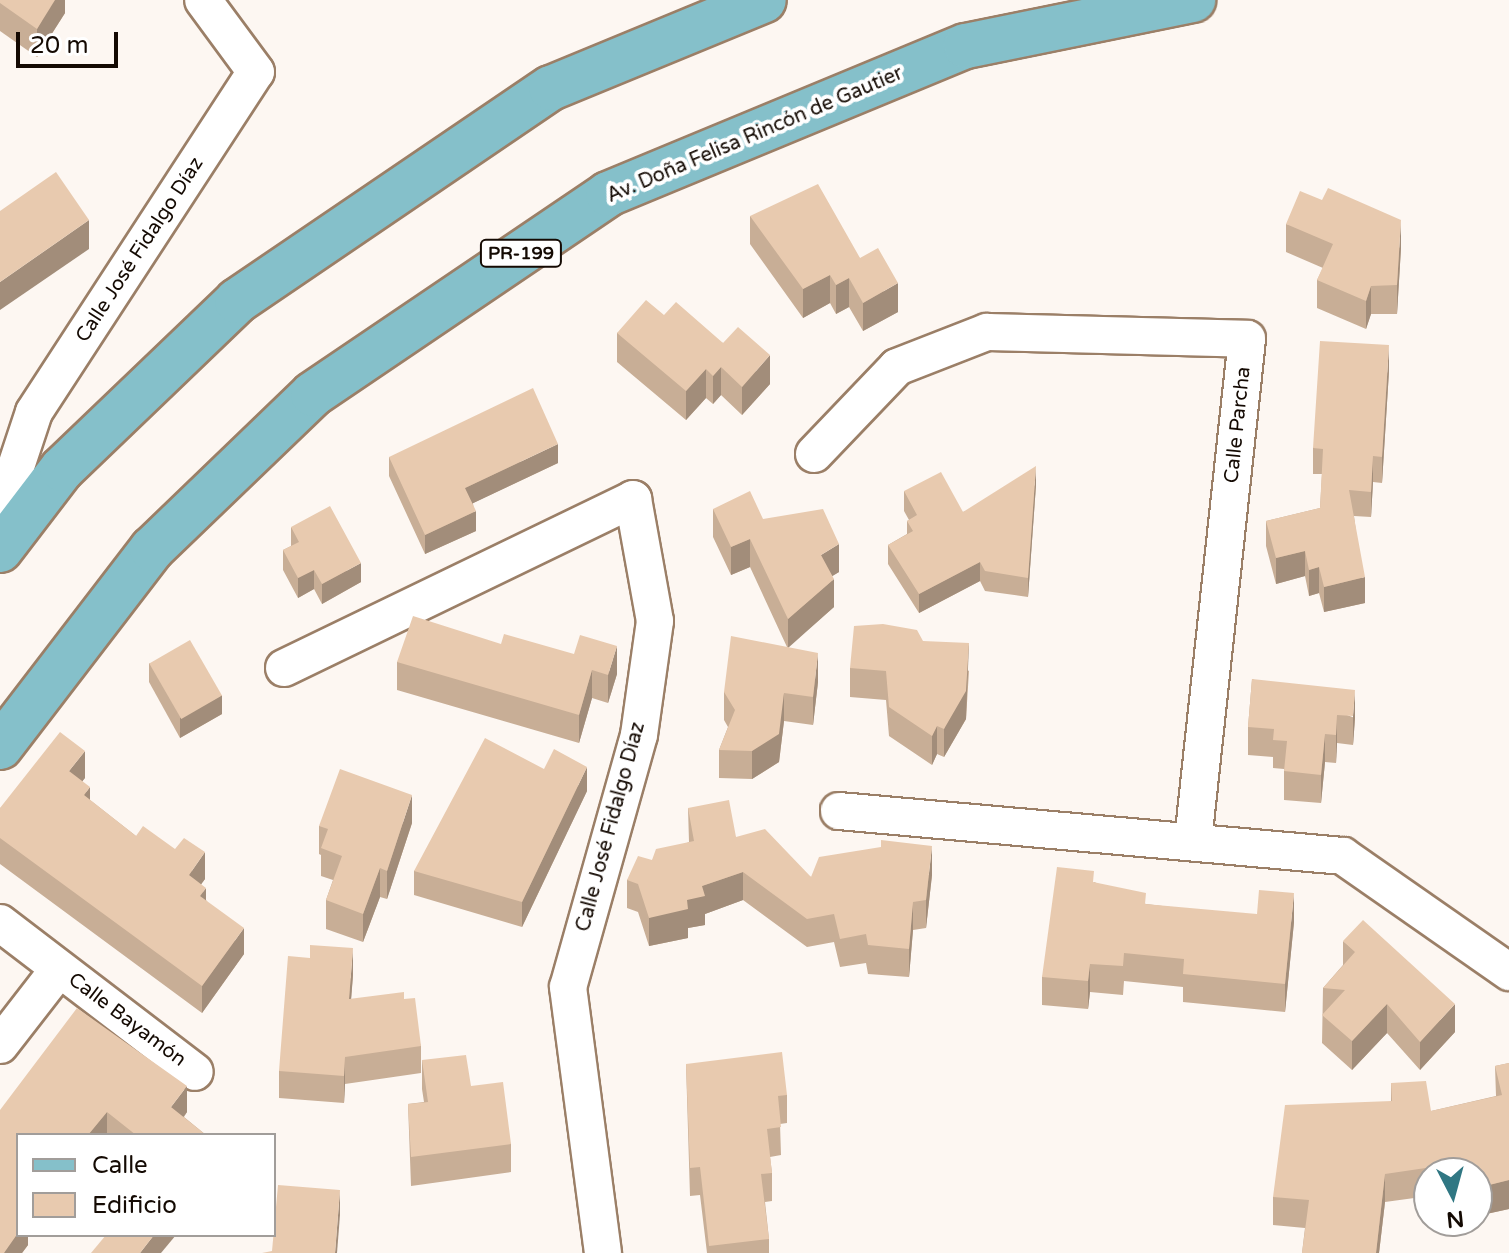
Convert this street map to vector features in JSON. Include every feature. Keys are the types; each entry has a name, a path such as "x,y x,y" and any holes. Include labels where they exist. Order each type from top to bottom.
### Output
{"main road":[{"path":"0,550 62,469 237,301 551,88 764,0"},
{"name":"Av. Doña Felisa Rincón de Gautier","path":"0,747 152,549 313,394 608,194 966,46 1193,0"}],"street":[{"name":"Calle José Fidalgo Díaz","path":"0,515 34,412 256,72 203,0"},
{"name":"Calle Parcha","path":"814,454 897,367 987,332 1247,339 1193,841"},
{"name":"Calle José Fidalgo Díaz","path":"284,668 633,499 655,621 639,735 568,987 603,1253"},
{"path":"839,811 1343,856 1509,972"},
{"name":"Calle Bayamón","path":"0,923 195,1072"},
{"name":"Calle Bayamón","path":"0,1045 59,969"}],"building":[{"path":"0,0 55,0 37,29"},
{"path":"56,172 89,220 0,282 0,211"},
{"path":"818,184 860,258 878,248 898,283 863,303 849,278 836,285 830,275 803,289 750,216"},
{"path":"1328,188 1401,220 1397,285 1371,286 1366,301 1317,280 1333,244 1286,224 1300,191 1322,200"},
{"path":"646,300 664,315 676,302 723,343 738,327 770,355 742,387 721,367 713,376 706,369 686,391 617,333"},
{"path":"1320,341 1389,345 1382,457 1373,456 1371,492 1349,490 1365,577 1324,587 1319,567 1309,570 1305,551 1276,558 1266,521 1320,508 1323,449 1313,448"},
{"path":"533,388 558,444 465,488 476,511 425,535 389,457"},
{"path":"1036,466 1028,578 985,571 980,562 919,594 888,545 913,531 907,521 917,515 904,491 941,472 963,512"},
{"path":"750,491 763,519 823,509 839,544 821,555 834,579 788,619 750,539 731,547 713,509"},
{"path":"330,506 361,563 322,584 314,570 298,578 283,550 299,542 291,527"},
{"path":"413,616 501,644 504,634 574,654 580,635 617,646 608,675 592,670 579,715 397,662"},
{"path":"883,624 917,630 923,641 969,643 966,691 944,729 937,726 932,736 889,707 886,671 850,668 854,626"},
{"path":"731,636 818,653 813,697 784,693 779,734 752,751 719,750 735,710 724,692"},
{"path":"190,640 222,695 181,719 149,664"},
{"path":"1252,679 1355,690 1353,716 1337,715 1336,735 1325,734 1321,775 1284,771 1287,741 1273,740 1274,729 1248,727"},
{"path":"60,732 85,751 69,771 90,787 84,795 136,836 143,826 175,849 184,838 205,852 189,875 206,888 200,896 244,928 202,986 0,838 0,808"},
{"path":"485,738 544,769 554,749 587,767 522,902 414,871"},
{"path":"340,769 412,795 387,871 380,868 363,914 326,900 342,856 321,848 328,829 319,826"},
{"path":"729,800 736,837 765,829 811,877 819,857 881,847 881,840 932,846 926,900 913,902 909,949 868,945 866,934 840,939 834,914 807,919 743,872 702,886 705,896 687,900 688,909 649,918 638,884 627,880 638,856 652,860 656,849 694,841 688,808"},
{"path":"1057,867 1094,871 1093,882 1146,893 1145,904 1257,914 1259,890 1294,893 1285,984 1183,974 1184,959 1124,953 1123,966 1090,964 1088,981 1042,977"},
{"path":"1363,920 1455,1004 1420,1042 1387,1004 1352,1041 1322,1015 1345,990 1323,988 1355,952 1343,941"},
{"path":"310,945 353,948 349,999 404,992 404,999 415,998 421,1046 345,1057 344,1076 279,1071 288,956 310,958"},
{"path":"77,1008 187,1086 171,1107 204,1133 133,1133 107,1112 90,1133 16,1133 16,1236 4,1253 0,1253 0,1110"},
{"path":"782,1052 787,1095 778,1096 781,1127 767,1129 772,1173 761,1174 769,1239 709,1246 700,1167 690,1168 686,1064"},
{"path":"466,1055 471,1086 503,1082 511,1144 411,1157 408,1104 428,1102 422,1060"},
{"path":"1509,1063 1509,1180 1493,1184 1493,1157 1413,1157 1413,1170 1385,1174 1376,1253 1302,1253 1309,1200 1273,1197 1285,1105 1392,1101 1391,1083 1426,1081 1431,1111 1502,1095 1495,1066"},
{"path":"278,1185 340,1190 335,1253 262,1253 272,1251 273,1237 276,1237"},
{"path":"104,1237 152,1237 140,1253 91,1253"}]}
